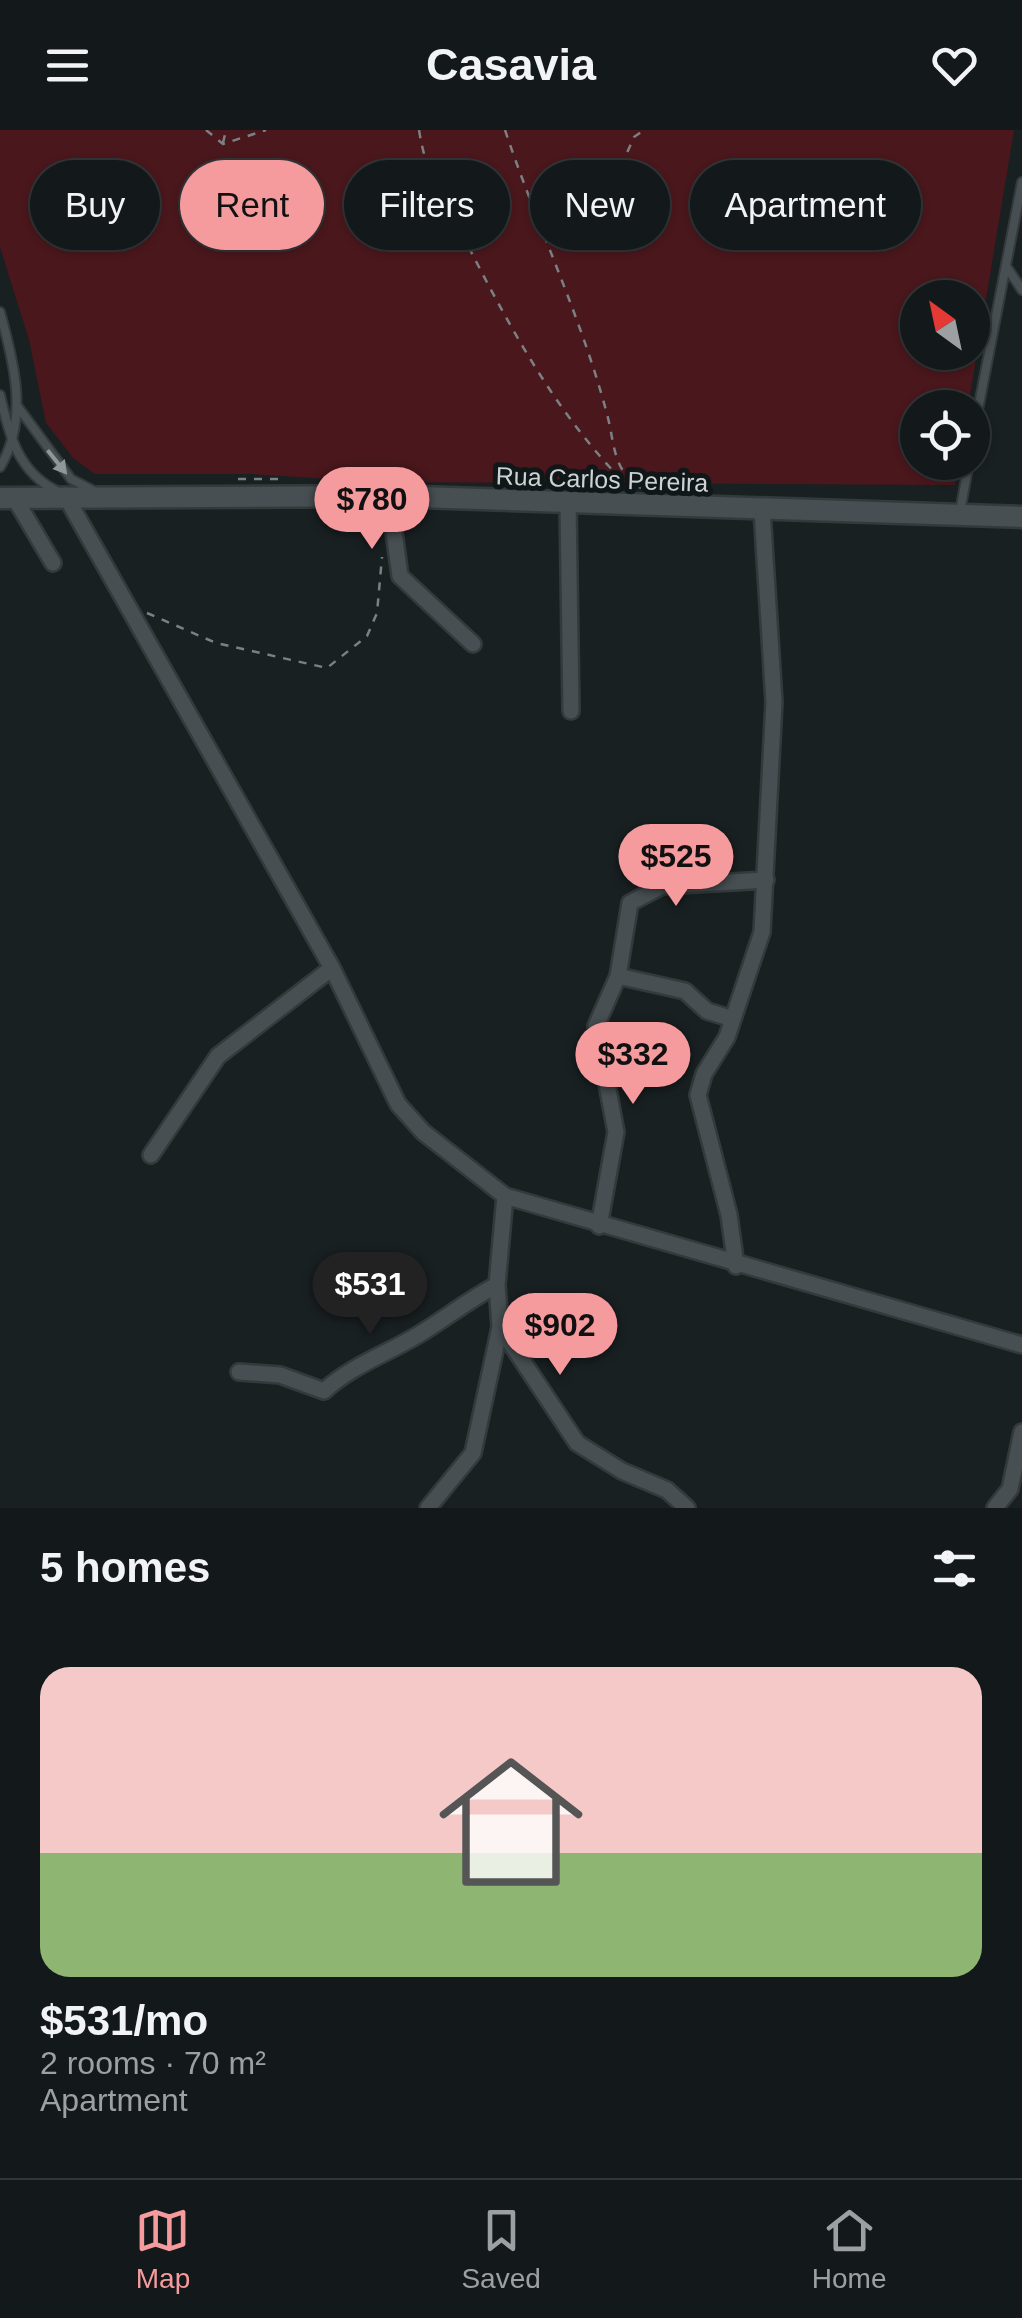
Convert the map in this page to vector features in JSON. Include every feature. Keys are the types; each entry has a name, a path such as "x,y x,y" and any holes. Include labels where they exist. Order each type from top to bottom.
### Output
{"main road":[{"name":"Rua Carlos Pereira","path":"7,498 389,496 1022,517"}],"street":[{"path":"65,495 332,968 398,1104 458,1162 505,1196 1022,1346"},
{"path":"389,496 390,526 400,576 472,644"},
{"path":"7,498 53,563"},
{"path":"568,503 572,711"},
{"path":"736,1266 729,1215 698,1095 704,1074 733,1020 762,932 774,702 762,510"},
{"path":"598,1226 616,1132 596,1026 618,976 624,919 638,896 662,886 766,880"},
{"path":"150,1155 218,1056 332,968"},
{"path":"618,976 685,991 707,1012 733,1020"},
{"path":"428,1508 475,1448 500,1326 497,1285 505,1196"},
{"path":"240,1372 280,1375 324,1391 338,1378 497,1285"},
{"path":"500,1326 577,1443 622,1472 666,1490 687,1508"},
{"path":"996,1508 1010,1488 1022,1432"}],"lane":[{"path":"982,390 1022,182"},
{"path":"1006,268 1022,290"},
{"path":"0,312 18,407 12,442 0,467"},
{"path":"0,395 12,442 40,482 65,495"},
{"path":"18,407 71,479 112,500"},
{"path":"959,516 966,480"}],"path":[{"path":"206,130 222,144"},
{"path":"222,144 226,130"},
{"path":"222,144 266,130"},
{"path":"420,130 428,177 497,308 574,426 618,476 646,492"},
{"path":"505,130 534,215 574,306 608,417 613,453 625,478"},
{"path":"624,160 634,137 644,130"},
{"path":"128,604 216,643 327,668 368,636 377,613 380,565 390,526"}],"shaded area":[{"path":"0,130 1014,130 989,280 900,280 900,370 974,370 971,390 900,390 900,480 956,480 955,485 375,482 251,474 95,474 74,459 46,423 29,340 0,247"}]}
